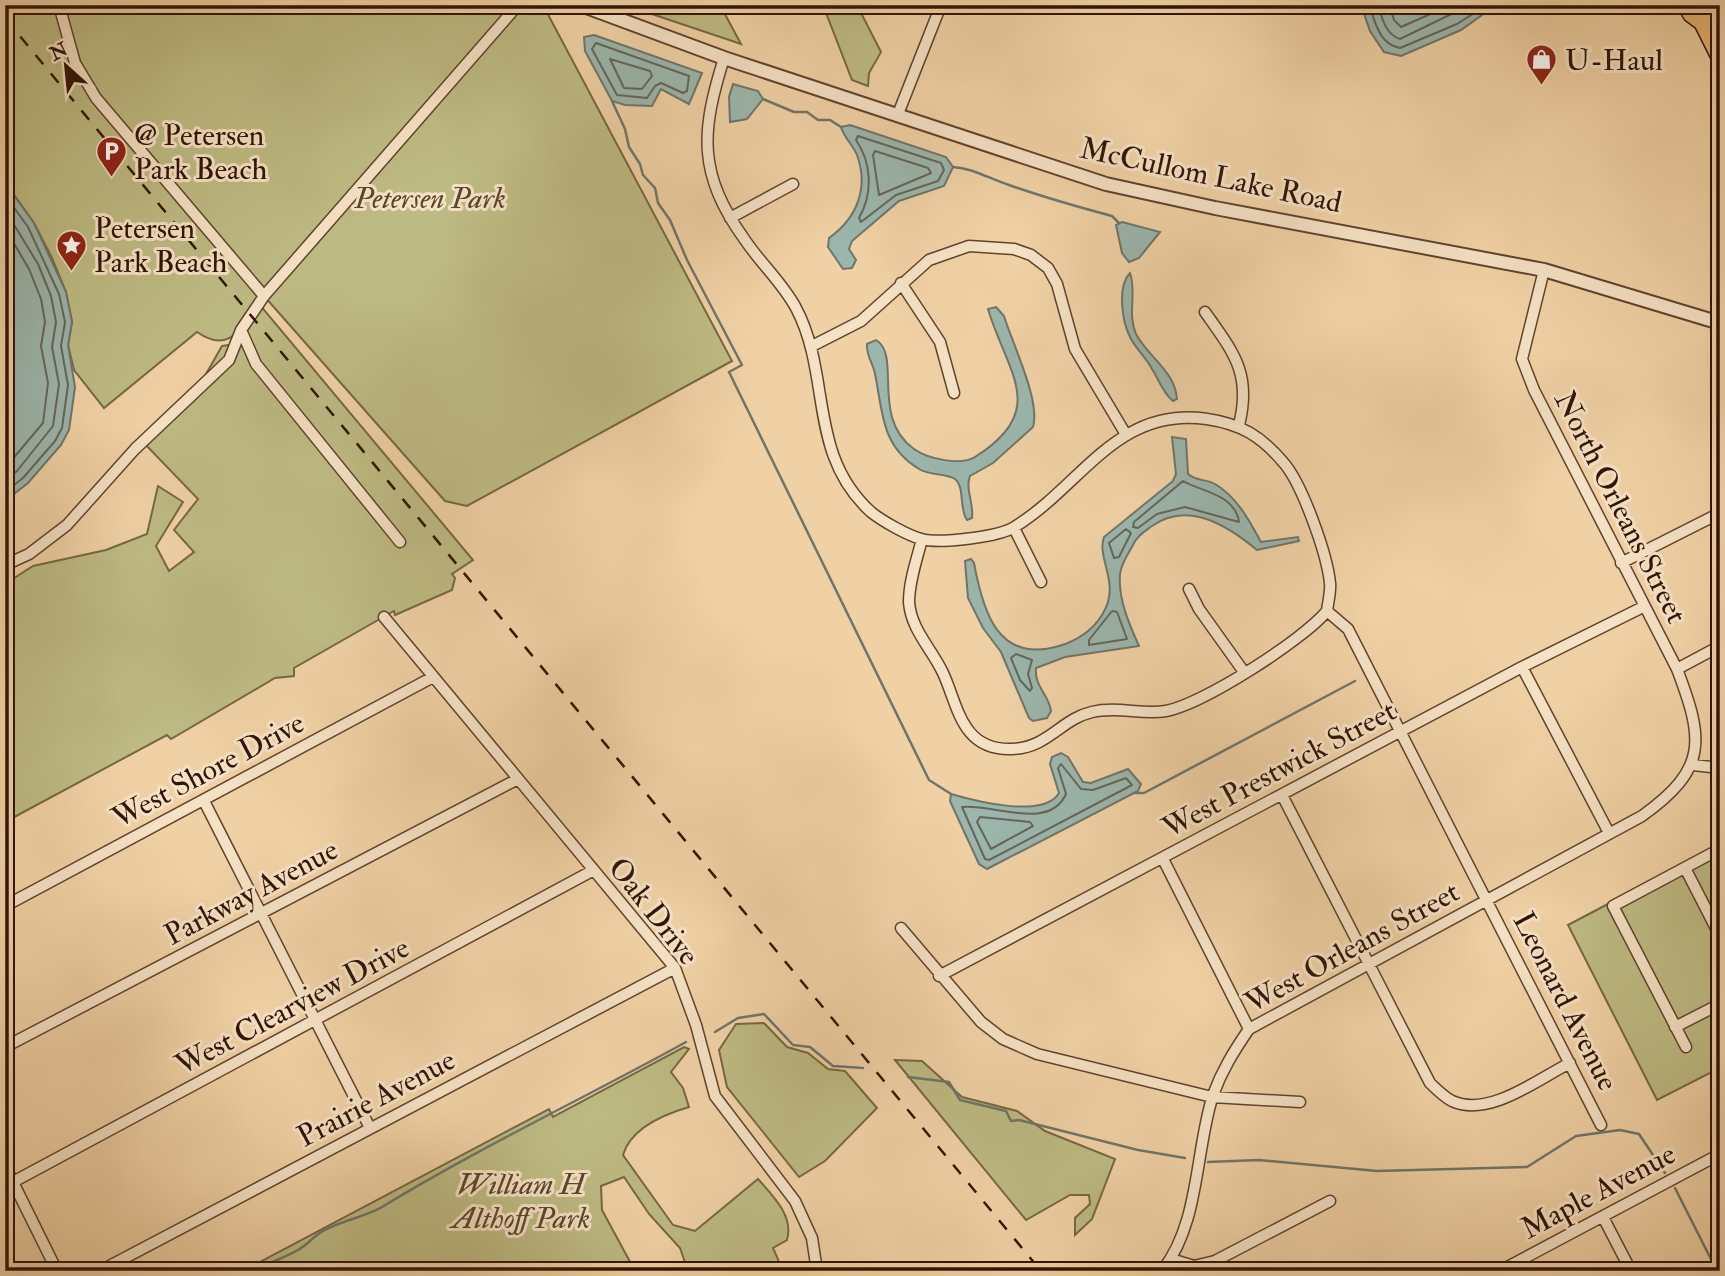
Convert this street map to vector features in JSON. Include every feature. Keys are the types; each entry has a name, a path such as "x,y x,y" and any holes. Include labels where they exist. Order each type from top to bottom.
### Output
{"main road":[{"path":"1686,5 1691,14 1702,22"},
{"path":"1702,5 1702,22 1720,58"}],"street":[{"path":"59,5 75,63 96,97 264,296"},
{"path":"5,565 29,554 67,525 135,449 229,360 242,330 264,296 518,5"},
{"name":"McCullom Lake Road","path":"581,5 724,58 1106,184 1214,208 1544,270 1720,323"},
{"path":"898,114 941,5"},
{"path":"724,58 709,107 706,130 708,159 715,187 730,218 746,242 788,293 812,346 829,449 846,484 873,513 922,539 965,539 1014,528 1125,433 1156,421 1184,416 1239,425 1265,441 1294,473 1304,495 1330,582 1327,611 1301,637 1188,705 1165,711 1111,709 1090,712 1071,720 1054,736 1034,745 1010,750 991,746 966,727 956,713 944,674 918,633 909,603 922,539"},
{"path":"730,218 793,184"},
{"path":"812,346 861,321 929,260 969,246 1014,248 1031,255 1048,268 1057,285 1075,349 1125,433"},
{"name":"North Orleans Street","path":"1544,270 1522,359 1534,390 1643,607 1677,668 1693,711 1696,740 1693,765"},
{"path":"901,283 940,342 954,393"},
{"path":"1205,312 1235,355 1244,379 1244,404 1239,425"},
{"path":"242,330 256,364 400,542"},
{"path":"1621,563 1720,513"},
{"path":"1014,528 1041,582"},
{"path":"1189,589 1199,609 1244,672"},
{"name":"West Prestwick Street","path":"939,976 1522,667 1643,607"},
{"name":"Leonard Avenue","path":"1327,611 1348,629 1601,1125"},
{"name":"Oak Drive","path":"384,617 675,968 696,1025 715,1096 795,1201 812,1238 817,1271"},
{"path":"1677,668 1720,646"},
{"path":"1522,667 1609,834"},
{"name":"West Shore Drive","path":"5,906 433,677"},
{"path":"1693,765 1720,768"},
{"name":"West Orleans Street","path":"1162,1271 1171,1259 1185,1222 1212,1097 1226,1060 1249,1029 1642,817 1663,801 1693,765"},
{"name":"Parkway Avenue","path":"5,1046 260,916 519,779"},
{"path":"1282,795 1430,1083 1451,1101 1475,1106 1501,1099 1570,1063"},
{"path":"204,801 260,916 370,1128"},
{"path":"1686,1046 1613,905 1720,849"},
{"path":"1163,859 1249,1029"},
{"path":"1685,868 1720,936"},
{"name":"West Clearview Drive","path":"13,1182 592,871"},
{"path":"901,928 939,976 981,1022 1003,1039 1026,1049 1212,1097 1300,1102"},
{"name":"Prairie Avenue","path":"100,1271 675,968"},
{"path":"1675,1027 1720,1004"},
{"name":"Maple Avenue","path":"1500,1271 1720,1154"},
{"path":"5,1166 57,1271"},
{"path":"1171,1259 1194,1266 1215,1261 1330,1201"},
{"path":"1603,1217 1631,1271"}],"green space":[{"name":"Petersen Park","path":"5,5 543,5 732,361 467,506 445,501 264,296 259,304 473,560 452,574 455,578 452,590 395,615 394,611 294,668 294,676 275,678 171,739 167,735 5,822 5,584 33,566 106,550 147,534 158,486 183,502 156,546 169,571 194,552 174,530 198,499 143,442 209,379 206,374 222,346 236,344 240,331 224,340 208,338 197,332 104,408 74,370 68,345 72,322 66,292 34,223 5,182"},
{"path":"625,5 720,5 741,44"},
{"path":"823,5 857,5 881,52 869,73 868,86 852,80"},
{"path":"1720,845 1720,1068 1657,1100 1568,925"},
{"path":"764,1023 787,1047 808,1053 828,1069 845,1071 877,1108 825,1161 799,1177 727,1087 719,1050 736,1024"},
{"name":"William H Althoff Park","path":"684,1047 689,1049 671,1072 683,1088 689,1107 660,1118 641,1130 627,1145 623,1155 673,1225 695,1231 758,1179 781,1207 788,1223 787,1240 773,1248 783,1271 688,1271 680,1248 649,1214 624,1177 601,1186 602,1210 635,1271 243,1271 549,1109 553,1117"},
{"path":"895,1060 922,1061 962,1097 1017,1111 1045,1131 1115,1159 1092,1219 1075,1235 1075,1218 1090,1204 1089,1195 1070,1195 1026,1220"}],"water":[{"path":"1361,5 1496,5 1461,30 1401,56 1384,52 1370,31"},
{"path":"594,35 702,73 689,104 661,89 652,106 625,105 612,101 585,51 584,37"},
{"path":"733,84 758,91 763,99 747,119 730,122 729,97"},
{"path":"850,125 946,157 953,167 944,186 899,201 852,241 849,249 856,260 852,268 843,269 828,247 829,238 853,212 861,190 862,179 857,155 841,127"},
{"path":"5,183 34,223 66,292 72,322 68,345 75,387 69,430 61,445 28,483 5,501"},
{"path":"1122,222 1160,232 1139,258 1129,262 1122,253 1116,225"},
{"path":"1130,273 1133,288 1133,326 1141,342 1171,380 1177,399 1173,401 1127,330 1122,295 1123,286"},
{"path":"996,307 1004,316 1025,372 1033,402 1033,427 993,463 970,476 968,486 972,518 967,520 960,487 955,479 919,469 897,450 890,439 882,415 867,344 876,340 883,348 887,359 889,405 901,436 914,449 927,456 953,461 969,460 998,440 1011,423 1017,406 1017,389 1012,372 988,309"},
{"path":"1172,437 1186,439 1188,474 1215,484 1230,495 1261,542 1298,537 1299,541 1257,550 1221,525 1193,516 1180,515 1152,526 1135,542 1120,574 1122,602 1139,646 1065,657 1036,668 1037,680 1051,711 1047,718 1033,721 1029,718 1001,652 983,628 968,598 965,561 971,559 974,563 982,599 989,616 997,630 1008,641 1021,648 1038,650 1059,646 1077,638 1098,621 1108,604 1110,593 1102,545 1104,537 1173,481 1176,474"},
{"path":"1061,753 1068,757 1083,782 1091,783 1128,769 1141,784 1138,791 987,869 979,864 950,801 951,794 1008,806 1025,807 1051,801 1059,793 1050,764 1052,757"}],"waterway":[{"path":"763,99 794,112 807,112 818,120 830,120 841,127"},
{"path":"612,101 625,129 629,147 640,164 643,175 655,188 658,203 670,220 687,260 742,365 729,372 929,780 951,794"},
{"path":"953,167 968,169 1035,194 1112,216 1119,223"},
{"path":"1135,793 1144,793 1355,681"},
{"path":"715,1032 738,1018 764,1014 793,1045 810,1047 833,1066 863,1068"},
{"path":"254,1271 298,1250 320,1233 382,1207 686,1042"},
{"path":"908,1077 949,1082 960,1100 1006,1111 1011,1121 1019,1120 1138,1150 1185,1158"},
{"path":"1208,1162 1259,1160 1377,1171 1527,1167 1576,1136 1620,1130 1639,1134 1665,1173"},
{"path":"1675,1188 1717,1271"}],"railway":[{"path":"5,18 1041,1271"}],"place":[{"name":"U-Haul","path":"1542,87"},
{"name":"@ Petersen Park Beach","path":"111,179"},
{"name":"Petersen Park Beach","path":"71,272"}]}
